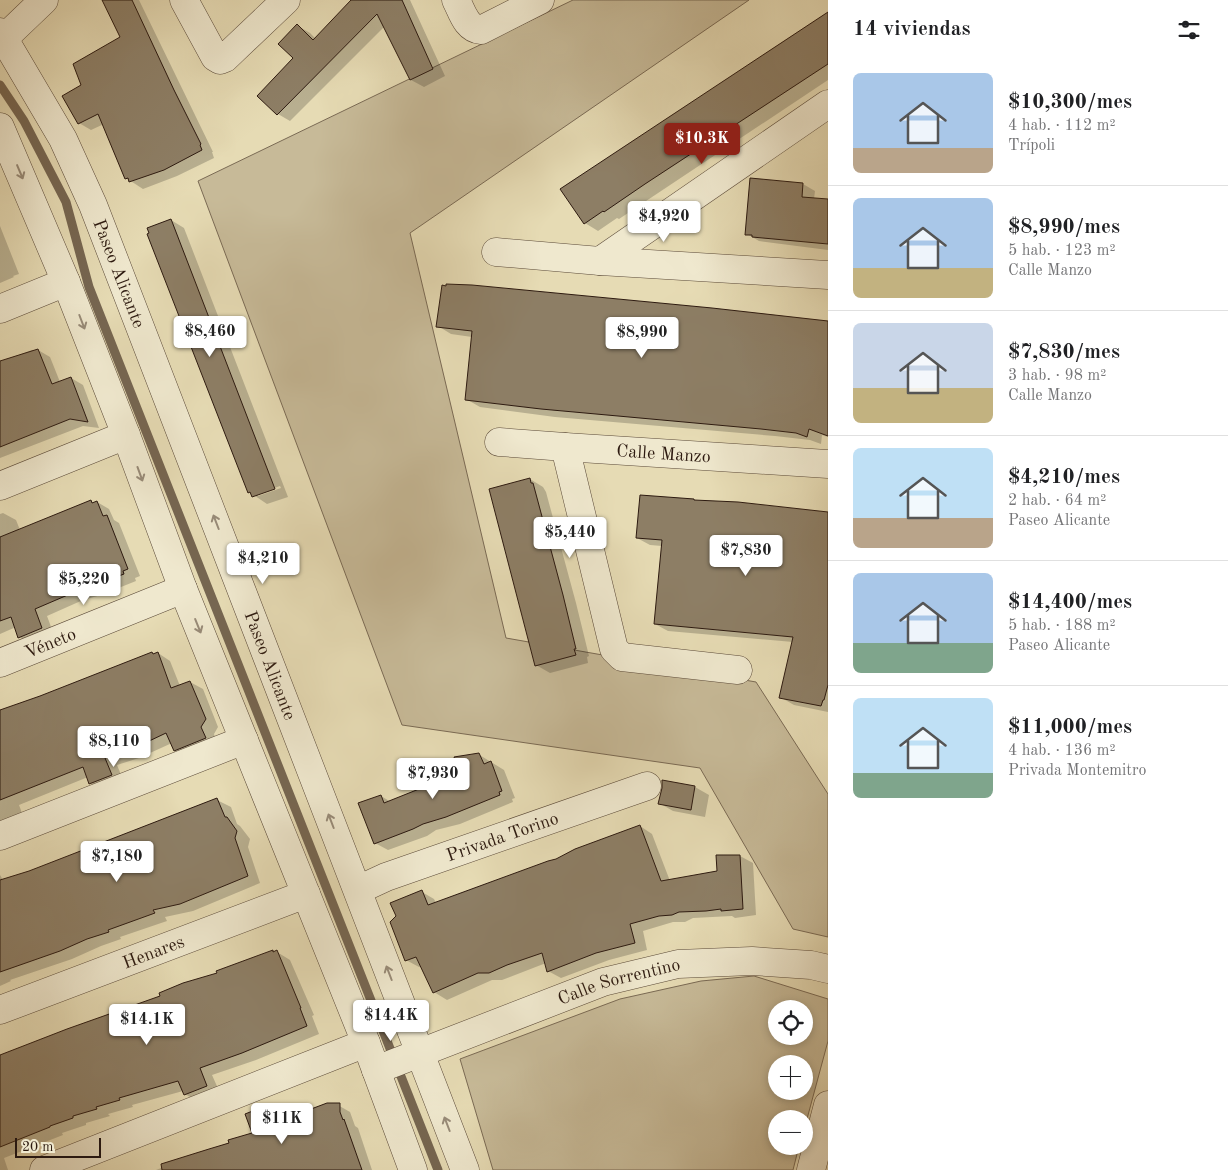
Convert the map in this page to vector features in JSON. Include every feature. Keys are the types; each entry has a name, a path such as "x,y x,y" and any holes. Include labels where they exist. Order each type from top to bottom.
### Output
{"street":[{"path":"2,37 44,0"},
{"path":"184,0 215,57 220,60 225,58 286,0"},
{"path":"456,0 469,25 474,30 481,30 540,0"},
{"name":"Paseo Alicante","path":"2,37 63,139 94,205 464,1170"},
{"path":"600,261 828,104"},
{"path":"1,132 66,282 126,435 183,590 366,1043 413,1170"},
{"path":"496,252 600,261 828,275"},
{"path":"0,308 66,282"},
{"path":"0,486 126,435"},
{"name":"Calle Manzo","path":"499,442 828,464"},
{"path":"565,447 614,649 617,654 622,657 738,670"},
{"name":"Véneto","path":"0,663 183,590"},
{"path":"0,836 244,740"},
{"name":"Privada Torino","path":"358,890 386,877 647,786"},
{"name":"Henares","path":"0,1010 306,894"},
{"name":"Calle Sorrentino","path":"376,1070 603,982 678,964 752,961 828,969"},
{"path":"44,1170 366,1043"},
{"path":"818,1160 828,1105"}],"shaded area":[{"path":"573,0 749,0 410,233 506,638 756,682 828,794 828,937 793,929 700,768 402,725 198,181"},
{"path":"754,976 828,999 828,1041 813,1097 813,1055 768,1055 768,1100 812,1100 809,1110 768,1110 768,1155 797,1155 793,1170 493,1170 460,1059 620,999 701,981"}],"building":[{"path":"102,0 132,0 201,144 202,150 164,170 129,182 128,178 125,179 98,114 78,124 62,96 81,85 73,64 120,37"},
{"path":"351,0 402,0 433,69 410,80 377,14 277,115 257,96 293,58 278,44 297,24 313,40"},
{"path":"828,12 828,64 584,224 560,189"},
{"path":"750,178 803,183 802,197 828,199 828,244 745,235"},
{"path":"171,219 275,489 252,497 250,492 248,493 147,234 149,233 147,228"},
{"path":"446,284 712,308 828,321 828,436 809,429 807,437 796,433 761,429 541,409 465,400 472,331 436,327 442,285 446,286"},
{"path":"38,349 52,384 71,377 88,422 70,419 0,447 0,361"},
{"path":"530,478 531,483 533,483 576,649 574,649 576,655 535,666 489,489"},
{"path":"640,495 738,502 828,512 828,685 821,706 779,698 793,637 654,624 662,540 636,538"},
{"path":"91,500 92,503 97,501 103,516 107,515 128,569 123,571 124,574 35,609 42,628 18,638 11,617 0,621 0,537"},
{"path":"152,652 153,654 158,652 171,688 190,681 206,719 201,727 206,738 174,751 166,733 126,752 105,758 112,775 89,784 83,767 0,800 0,710"},
{"path":"479,753 484,764 491,761 502,791 499,792 500,795 374,844 358,803 381,795 384,803 459,773 454,757"},
{"path":"662,780 695,786 691,810 658,804"},
{"path":"217,798 225,817 227,817 237,831 235,838 248,876 180,904 153,910 155,913 108,930 109,932 0,972 0,880 29,871"},
{"path":"640,825 661,881 717,871 716,855 740,855 743,909 679,912 672,915 659,916 630,924 635,943 596,953 547,972 542,953 489,973 478,973 433,993 416,957 405,961 390,922 396,916 390,903 422,890 428,905 556,859 575,849"},
{"path":"273,950 273,952 277,950 307,1026 200,1068 207,1086 184,1095 178,1081 119,1098 120,1100 73,1116 73,1118 0,1147 0,1055 160,996 159,993 183,983 217,973 216,971"},
{"path":"327,1103 340,1103 340,1112 362,1170 162,1170 161,1164 229,1143 228,1140 252,1133 245,1114 268,1105 274,1123"}],"waterway":[{"path":"0,85 24,121 66,202 89,287 438,1170"}]}
